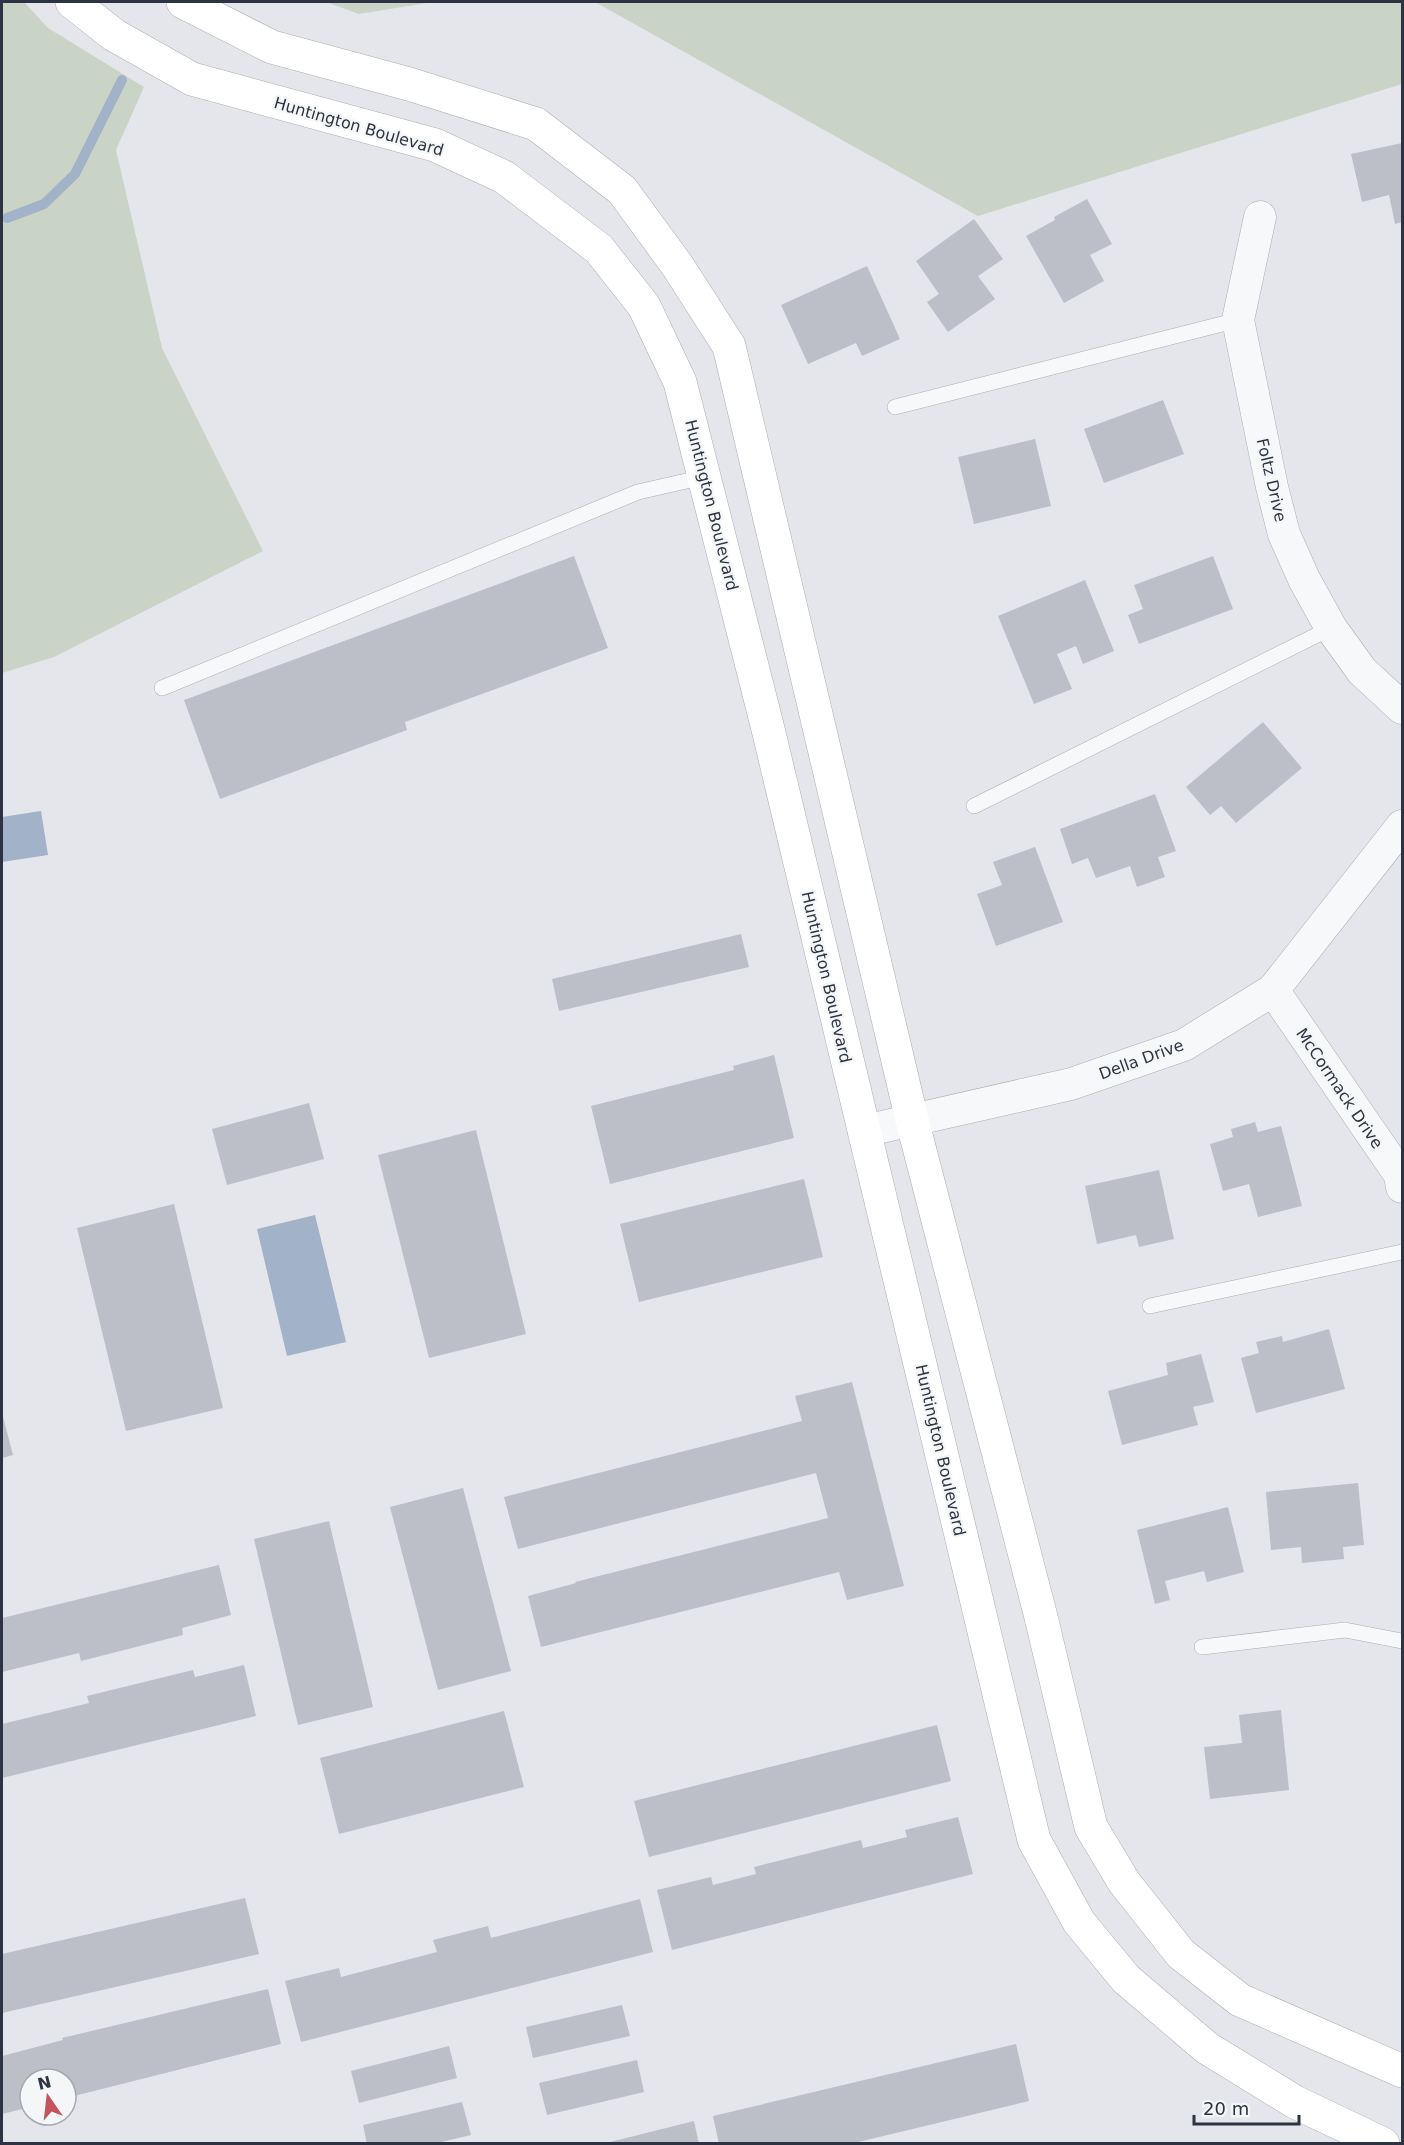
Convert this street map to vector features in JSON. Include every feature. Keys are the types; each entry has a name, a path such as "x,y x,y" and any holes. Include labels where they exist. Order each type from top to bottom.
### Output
{"street":[{"name":"Huntington Boulevard","path":"72,2 114,35 192,79 435,144 504,177 599,249 644,306 680,382 768,729 1034,1840 1079,1922 1126,1979 1207,2048 1295,2102 1383,2144"},
{"path":"183,2 272,47 409,84 536,124 622,190 677,265 729,346 912,1120 1041,1617 1091,1827 1124,1882 1181,1954 1198,1968 1240,2000 1402,2071"},
{"name":"Foltz Drive","path":"1260,217 1238,320 1272,487 1284,534 1304,579 1331,628 1362,671 1402,708"},
{"name":"Della Drive","path":"864,1131 1071,1084 1184,1045 1273,990 1402,825"},
{"name":"McCormack Drive","path":"1273,990 1402,1179"}],"lane":[{"path":"896,407 1238,320"},
{"path":"162,688 638,492 704,477"},
{"path":"974,806 1331,628"},
{"path":"1150,1306 1402,1252"},
{"path":"1202,1647 1346,1630 1402,1641"}],"green space":[{"path":"2,2 24,2 48,28 144,87 116,150 162,348 263,551 54,657 2,673"},
{"path":"326,2 433,2 359,14"},
{"path":"595,2 1402,2 1402,84 978,216"}],"water":[{"path":"41,811 48,855 2,862 2,817"},
{"path":"315,1215 346,1342 287,1356 257,1229"}],"building":[{"path":"1402,143 1402,222 1395,224 1389,195 1362,202 1351,154"},
{"path":"1087,199 1112,244 1090,255 1104,281 1064,303 1026,236"},
{"path":"974,219 1003,259 978,276 995,299 948,332 927,302 939,294 916,261"},
{"path":"867,266 900,339 862,356 856,343 808,364 781,305"},
{"path":"1163,400 1184,454 1104,483 1084,429"},
{"path":"1035,439 1051,506 974,524 958,457"},
{"path":"574,556 608,648 405,722 407,730 220,799 184,700"},
{"path":"1213,556 1233,609 1139,644 1128,615 1143,609 1134,585"},
{"path":"1085,580 1114,651 1083,664 1076,646 1057,654 1072,689 1034,704 998,616"},
{"path":"1263,722 1302,768 1236,823 1221,806 1210,815 1186,787"},
{"path":"1155,794 1176,851 1158,857 1165,877 1137,887 1130,866 1096,878 1088,858 1072,864 1060,829"},
{"path":"1035,847 1063,922 996,946 977,894 1002,885 993,862"},
{"path":"741,934 749,967 559,1011 552,979"},
{"path":"774,1055 794,1138 610,1184 591,1106 734,1070 733,1066"},
{"path":"309,1103 324,1159 227,1185 212,1129"},
{"path":"1255,1122 1258,1132 1281,1126 1302,1206 1258,1217 1249,1184 1223,1191 1210,1144 1233,1137 1231,1129"},
{"path":"476,1130 526,1334 429,1358 378,1155"},
{"path":"1159,1170 1174,1239 1139,1247 1136,1235 1097,1244 1085,1186"},
{"path":"804,1179 823,1257 639,1302 620,1224"},
{"path":"174,1204 223,1408 126,1431 77,1228"},
{"path":"1329,1329 1345,1389 1256,1413 1241,1358 1259,1353 1256,1342 1282,1336 1283,1342"},
{"path":"1201,1354 1214,1402 1193,1407 1198,1425 1122,1445 1108,1391 1168,1375 1166,1363"},
{"path":"852,1382 904,1586 847,1600 839,1572 541,1647 528,1596 828,1518 816,1473 518,1549 504,1497 802,1421 795,1396"},
{"path":"2,1413 13,1455 2,1458"},
{"path":"1358,1483 1364,1545 1343,1547 1344,1559 1302,1563 1301,1547 1271,1550 1266,1492"},
{"path":"463,1488 511,1671 438,1690 390,1507"},
{"path":"1228,1507 1244,1572 1207,1582 1204,1571 1165,1581 1170,1600 1155,1604 1137,1530"},
{"path":"329,1521 373,1707 298,1725 254,1539"},
{"path":"219,1565 231,1615 182,1628 183,1635 81,1661 79,1653 2,1672 2,1618"},
{"path":"244,1665 256,1716 2,1778 2,1724 89,1703 87,1696 193,1670 195,1677"},
{"path":"1281,1710 1289,1790 1210,1799 1204,1747 1242,1743 1239,1715"},
{"path":"504,1711 524,1787 339,1834 320,1758"},
{"path":"937,1725 951,1781 649,1857 634,1801"},
{"path":"958,1817 973,1874 672,1950 657,1890 711,1877 713,1885 756,1874 754,1867 861,1840 863,1848 907,1837 905,1830"},
{"path":"245,1898 259,1954 2,2013 2,1954"},
{"path":"640,1899 653,1952 301,2042 285,1981 339,1968 341,1977 437,1952 433,1940 488,1926 491,1938"},
{"path":"268,1989 281,2044 78,2095 78,2067 18,2067 18,2110 2,2114 2,2056 63,2040 62,2038"},
{"path":"622,2005 630,2036 533,2058 526,2027"},
{"path":"1016,2044 1029,2101 850,2144 719,2144 713,2116"},
{"path":"449,2046 457,2078 359,2103 351,2071"},
{"path":"637,2060 644,2092 547,2115 539,2083"},
{"path":"462,2102 471,2135 433,2144 367,2144 363,2125"},
{"path":"694,2121 699,2144 606,2144 606,2143"}],"waterway":[{"path":"7,218 44,204 75,174 122,80"}]}
